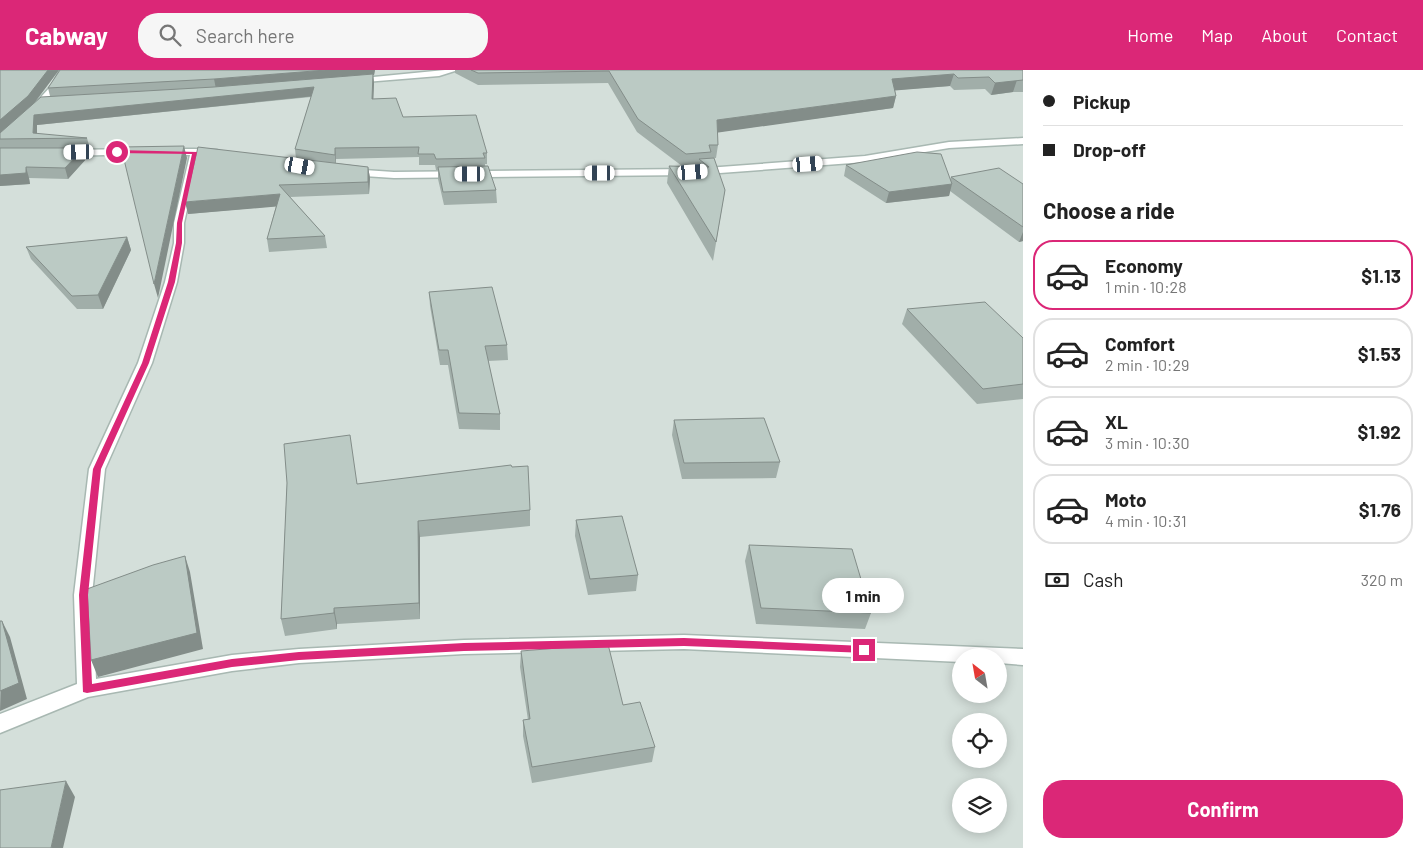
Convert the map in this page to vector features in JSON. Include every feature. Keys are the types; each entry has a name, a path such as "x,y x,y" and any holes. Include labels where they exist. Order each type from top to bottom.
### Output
{"street":[{"path":"29,115 45,103 64,70"},
{"path":"341,82 438,74 454,70"},
{"path":"341,171 394,175 693,172 865,159 949,145 1023,141"},
{"path":"87,689 84,595 97,469 145,363 171,282 179,243 180,223 195,152"},
{"path":"51,153 195,152 230,154"},
{"path":"0,724 12,717 87,689 232,663 299,656 464,647 684,642 1023,657"}],"shaded area":[{"path":"0,70 1023,70 1023,848 0,848"}],"building":[{"path":"0,70 48,70 28,96 0,120"},
{"path":"60,70 326,70 214,79 48,88"},
{"path":"471,70 1023,70 1023,80 995,83 989,77 958,78 954,74 892,79 896,96 717,120 718,145 709,145 711,152 686,154 638,119 609,71 478,73"},
{"path":"373,74 372,99 396,98 403,117 476,115 487,153 483,153 485,158 436,159 434,154 418,154 419,147 335,148 335,155 295,149 314,87 34,115 33,133 87,138 0,139 0,133 41,97 214,87"},
{"path":"184,146 154,284 121,147"},
{"path":"198,147 368,167 368,182 279,185 325,236 267,239 280,194 185,202"},
{"path":"0,148 84,148 65,168 26,167 26,173 0,175"},
{"path":"917,152 941,154 952,184 889,192 846,165"},
{"path":"714,158 725,190 716,242 669,166 709,167 699,159"},
{"path":"488,166 496,190 443,192 438,167"},
{"path":"999,168 1023,184 1023,227 951,177"},
{"path":"127,237 98,295 72,296 26,247"},
{"path":"492,287 507,345 485,346 500,414 459,413 448,350 439,350 429,292"},
{"path":"985,302 1023,338 1023,384 983,389 907,309"},
{"path":"764,418 780,462 684,463 674,420"},
{"path":"350,435 357,484 511,465 512,467 528,466 530,510 418,521 419,603 334,608 334,613 281,619 287,483 284,444"},
{"path":"622,516 638,575 590,579 576,520"},
{"path":"749,545 852,549 871,613 761,608"},
{"path":"185,556 197,633 91,660 87,589 153,565"},
{"path":"0,621 2,621 19,683 0,691"},
{"path":"608,644 623,705 640,702 655,747 532,767 523,720 530,719 521,651"},
{"path":"66,781 51,848 0,848 0,790"}],"route":[{"path":"117,152 195,152 180,223 179,243 171,282 152,345 133,392 112,433 97,469 88,541 84,595 87,689 232,663 299,656 464,647 684,642 864,650"}]}
